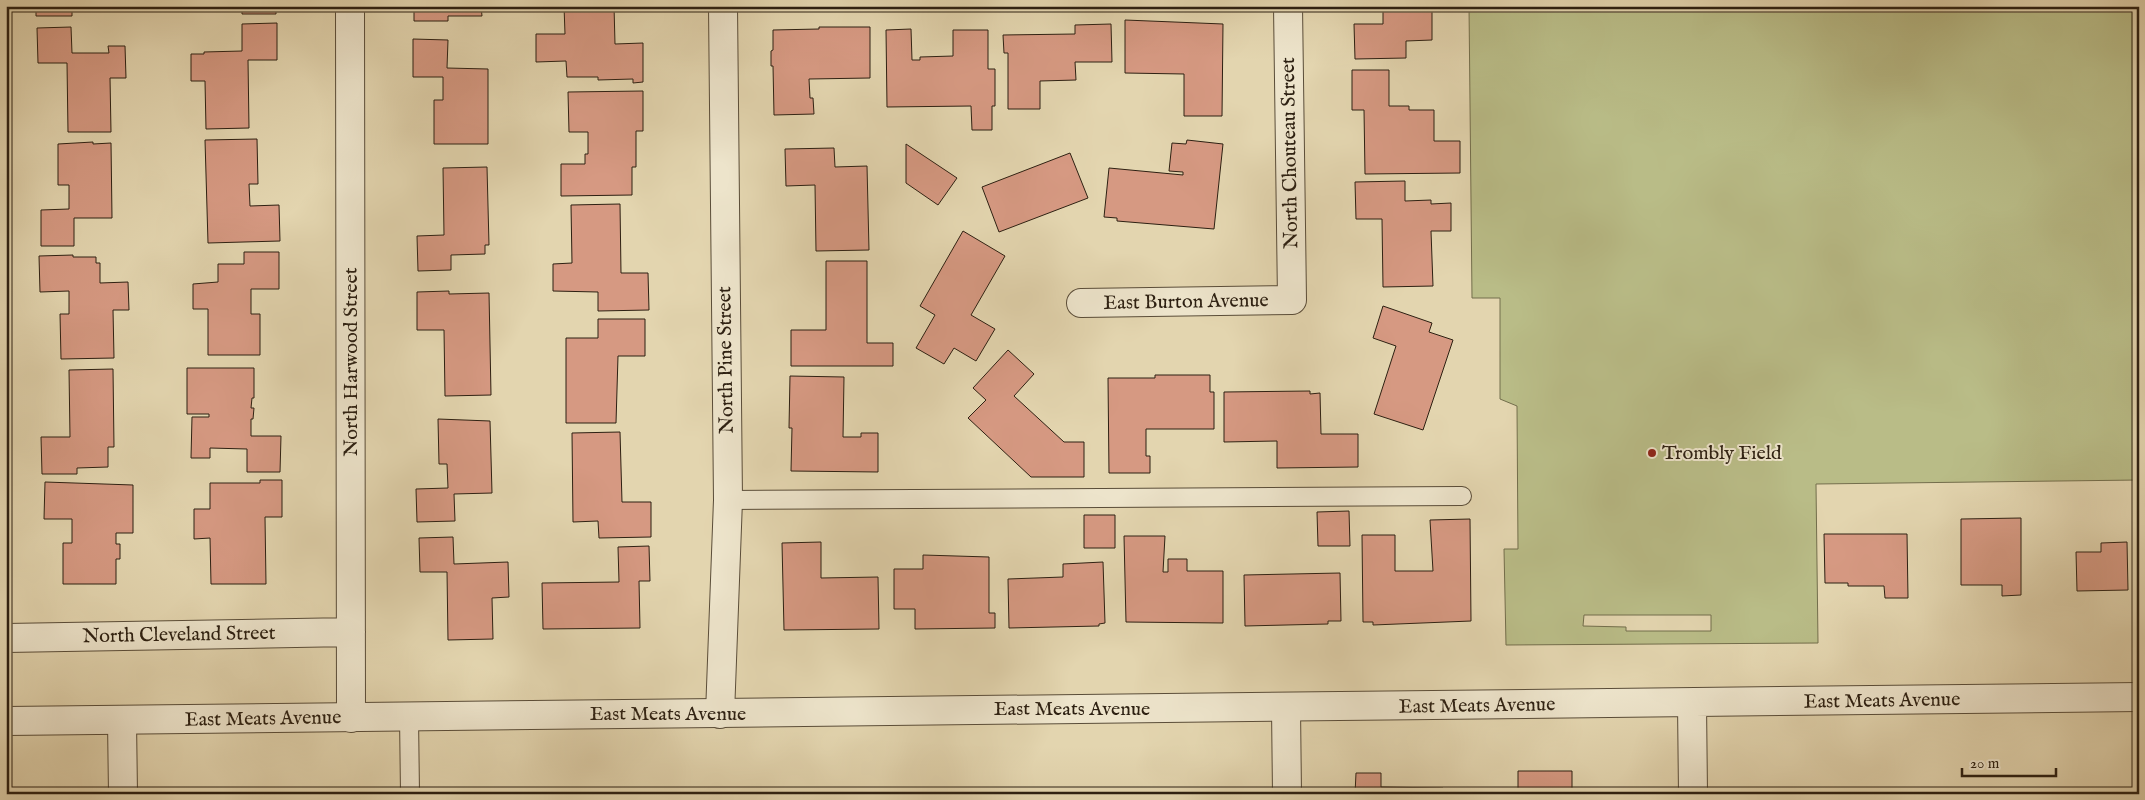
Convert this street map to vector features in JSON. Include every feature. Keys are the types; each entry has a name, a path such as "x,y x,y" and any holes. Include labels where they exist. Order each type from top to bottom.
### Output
{"street":[{"name":"North Harwood Street","path":"350,6 351,718"},
{"name":"North Pine Street","path":"720,714 728,500 723,6"},
{"name":"North Chouteau Street","path":"1288,6 1292,300"},
{"name":"East Burton Avenue","path":"1081,303 1292,300"},
{"name":"North Cleveland Street","path":"6,638 351,632"},
{"name":"East Meats Avenue","path":"6,722 2139,697"},
{"path":"1692,703 1693,794"},
{"path":"1286,708 1287,794"},
{"path":"122,720 123,794"}],"lane":[{"path":"728,500 1462,496"},
{"path":"409,716 410,794"}],"green space":[{"path":"1469,6 2139,6 2139,480 1816,484 1818,643 1506,645 1504,549 1518,549 1517,406 1500,399 1500,298 1472,298","holes":["1584,615 1711,615 1711,631 1626,631 1626,627 1583,626"]}],"building":[{"path":"36,6 107,6 107,8 72,8 72,16 36,16"},
{"path":"242,6 276,6 276,14 242,14"},
{"path":"414,6 481,6 482,16 448,16 448,21 414,21"},
{"path":"564,6 614,6 615,44 643,43 643,82 633,83 633,79 598,80 598,77 567,77 566,61 536,62 536,34 565,34"},
{"path":"1383,6 1432,6 1432,40 1406,41 1406,58 1355,59 1354,24 1383,24"},
{"path":"1125,20 1223,24 1222,116 1184,116 1184,74 1125,73"},
{"path":"277,23 277,60 248,60 249,128 206,129 205,81 191,81 191,54 242,51 242,24"},
{"path":"1111,24 1112,62 1075,62 1076,80 1040,81 1040,109 1008,109 1008,53 1004,53 1003,35 1075,34 1075,25"},
{"path":"71,27 72,53 109,53 108,46 125,46 126,78 110,78 111,132 68,132 67,63 38,63 37,28"},
{"path":"819,27 870,27 870,78 809,79 810,98 813,98 814,114 774,115 773,66 771,66 773,30 819,29"},
{"path":"911,29 912,60 920,60 920,57 953,56 953,30 988,30 988,69 995,69 995,106 992,106 992,130 972,130 971,106 887,107 886,30"},
{"path":"413,39 448,40 447,68 488,69 488,144 434,144 434,100 443,100 443,77 413,77"},
{"path":"1352,70 1389,70 1389,106 1409,106 1409,110 1434,110 1434,141 1460,141 1460,173 1365,174 1364,110 1352,110"},
{"path":"643,91 643,131 636,131 636,167 632,167 632,195 561,196 561,164 585,164 585,154 588,154 588,132 569,132 568,92"},
{"path":"257,139 258,184 249,184 250,206 279,205 280,241 208,243 205,140"},
{"path":"1187,140 1223,144 1214,229 1117,221 1117,218 1104,217 1109,168 1183,175 1183,172 1169,171 1172,143 1186,144"},
{"path":"93,142 93,144 111,143 112,218 74,218 74,246 41,246 41,210 69,209 69,185 58,185 58,144"},
{"path":"906,144 957,178 938,205 906,183"},
{"path":"834,148 835,167 867,166 869,250 816,251 815,185 786,186 785,149"},
{"path":"1070,153 1088,198 999,232 982,187"},
{"path":"487,167 489,245 485,245 485,254 451,255 451,270 418,271 417,236 444,235 443,168"},
{"path":"1405,181 1405,201 1431,200 1431,204 1451,203 1451,231 1431,231 1433,286 1383,287 1382,219 1356,219 1355,182"},
{"path":"620,204 621,273 648,273 649,310 598,311 598,292 553,291 553,264 572,263 571,205"},
{"path":"963,231 1005,256 971,315 995,329 976,361 954,348 944,364 916,348 935,315 920,306"},
{"path":"244,252 279,252 279,289 251,289 251,314 260,314 260,355 208,355 208,309 193,309 193,284 218,282 218,264 244,264"},
{"path":"73,255 73,257 96,257 96,263 100,263 100,283 128,282 129,310 113,310 114,358 61,359 60,314 69,314 69,291 40,292 39,256"},
{"path":"826,261 867,261 867,343 893,343 893,366 791,366 791,330 826,330"},
{"path":"449,291 449,294 489,293 491,395 445,396 444,330 417,330 417,292"},
{"path":"1383,306 1432,323 1429,332 1453,340 1423,430 1374,414 1396,346 1373,338"},
{"path":"598,319 645,319 645,356 618,356 616,423 566,423 566,338 598,338"},
{"path":"1008,350 1034,374 1014,396 1064,442 1084,442 1084,477 1031,477 968,418 986,400 973,388"},
{"path":"187,368 254,368 254,398 252,398 251,408 254,408 253,419 251,419 251,436 281,436 280,472 247,472 247,449 210,448 210,458 191,458 192,417 209,417 209,414 187,414"},
{"path":"113,369 114,447 108,447 108,467 77,468 77,474 42,474 41,437 70,437 69,370"},
{"path":"1155,375 1210,375 1210,392 1214,392 1214,429 1146,429 1146,456 1150,456 1150,473 1109,473 1108,378 1155,378"},
{"path":"790,376 844,377 843,437 861,437 861,433 878,433 878,472 791,471 792,428 789,428"},
{"path":"1310,391 1310,394 1320,393 1321,434 1358,434 1358,467 1277,468 1277,441 1224,442 1224,392"},
{"path":"438,419 490,421 492,493 454,494 455,521 417,522 416,489 448,488 447,464 439,464"},
{"path":"620,432 622,502 651,502 651,537 599,538 598,521 573,522 572,433"},
{"path":"260,480 282,480 282,517 265,517 266,584 211,584 210,538 194,539 194,509 210,509 210,483 260,483"},
{"path":"45,482 133,485 133,533 116,533 116,544 120,544 120,559 116,559 116,584 63,584 63,543 72,543 72,519 44,519"},
{"path":"1349,511 1350,546 1318,546 1317,512"},
{"path":"1084,515 1115,515 1115,548 1084,548"},
{"path":"2021,518 2021,595 2002,596 2002,585 1961,585 1961,519"},
{"path":"1470,519 1471,621 1373,625 1373,622 1363,622 1362,535 1395,535 1395,571 1433,571 1430,520"},
{"path":"1824,534 1907,534 1908,598 1885,598 1884,586 1848,586 1848,583 1825,583"},
{"path":"1124,536 1165,536 1163,572 1168,572 1168,559 1187,559 1187,571 1223,571 1223,623 1126,622"},
{"path":"453,537 454,564 508,562 509,597 492,598 493,639 448,640 447,572 420,572 419,538"},
{"path":"821,542 821,578 878,577 879,629 784,630 782,543"},
{"path":"2127,542 2128,590 2077,591 2076,552 2101,552 2101,543"},
{"path":"649,546 650,581 639,581 640,628 543,629 542,583 619,582 618,547"},
{"path":"923,555 989,557 989,613 995,613 995,628 915,629 915,609 894,609 894,569 923,569"},
{"path":"1103,562 1105,623 1099,624 1099,626 1009,628 1008,579 1063,577 1063,564"},
{"path":"1340,573 1341,621 1328,621 1328,624 1245,626 1244,575"},
{"path":"1518,771 1572,771 1572,794 1518,794"},
{"path":"1356,773 1381,773 1381,787 1443,788 1443,794 1355,794"},
{"path":"1124,789 1178,789 1178,794 1124,794"},
{"path":"1871,789 1871,794 1841,794 1841,790"},
{"path":"1800,791 1800,794 1765,794 1765,792"},
{"path":"2109,791 2109,794 2061,794 2061,792"}],"place":[{"name":"Trombly Field","path":"1652,453"}]}
